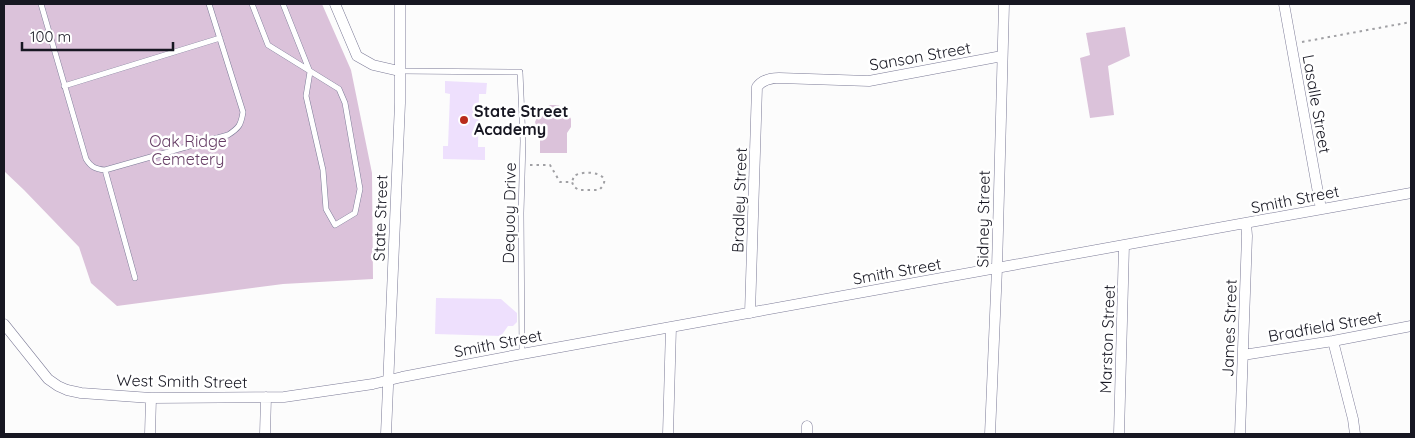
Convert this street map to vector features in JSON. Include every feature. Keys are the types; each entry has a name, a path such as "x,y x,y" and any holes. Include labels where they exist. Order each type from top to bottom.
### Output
{"street":[{"path":"335,4 358,56 373,65 399,71"},
{"name":"State Street","path":"386,434 400,103 400,4"},
{"name":"Sidney Street","path":"990,434 997,268 1004,4"},
{"name":"Lasalle Street","path":"1284,4 1321,209"},
{"name":"Sanson Street","path":"757,87 760,83 770,78 877,80 1002,56"},
{"name":"Bradley Street","path":"750,313 757,87"},
{"name":"Smith Street","path":"388,380 1411,193"},
{"name":"James Street","path":"1240,434 1246,223"},
{"name":"Marston Street","path":"1119,434 1124,245"},
{"name":"West Smith Street","path":"4,324 48,378 58,386 81,393 151,398 292,396 388,380"},
{"name":"Bradfield Street","path":"1243,355 1333,341 1411,326"},
{"path":"668,434 671,327"},
{"path":"1333,341 1353,419 1355,434"},
{"path":"266,397 266,434"},
{"path":"150,434 151,398"}],"lane":[{"path":"41,4 86,159 97,170 105,170 228,134 238,128 242,121 243,112 209,4"},
{"path":"252,4 268,45 310,72 339,89 345,103 360,190 355,214 334,225 326,209 323,170 306,96 310,72 283,4"},
{"path":"64,86 220,38"},
{"name":"Dequoy Drive","path":"399,71 520,72 523,141 522,354"},
{"path":"105,170 135,278"}],"path":[{"path":"1297,43 1411,22"},
{"path":"522,165 550,166 560,182 572,182"},
{"path":"578,173 598,174 603,177 605,182 599,190 579,190 574,187 572,182 574,176 578,173"}],"green space":[{"name":"Oak Ridge Cemetery","path":"4,4 322,4 351,70 372,173 373,279 283,284 117,306 91,283 79,247 4,171"},
{"path":"1125,27 1130,56 1108,66 1114,115 1090,118 1080,58 1090,55 1086,33"},
{"path":"550,105 558,105 566,110 571,119 571,127 567,133 567,153 540,153 540,138 535,122 540,111"}],"building":[{"name":"State Street Academy","path":"445,81 487,83 486,94 479,94 478,147 485,147 485,160 443,159 443,146 448,146 450,94 445,93"},
{"path":"436,298 501,299 517,313 517,322 513,326 508,326 501,336 435,334"}],"place":[{"name":"State Street Academy","path":"464,120"}]}
